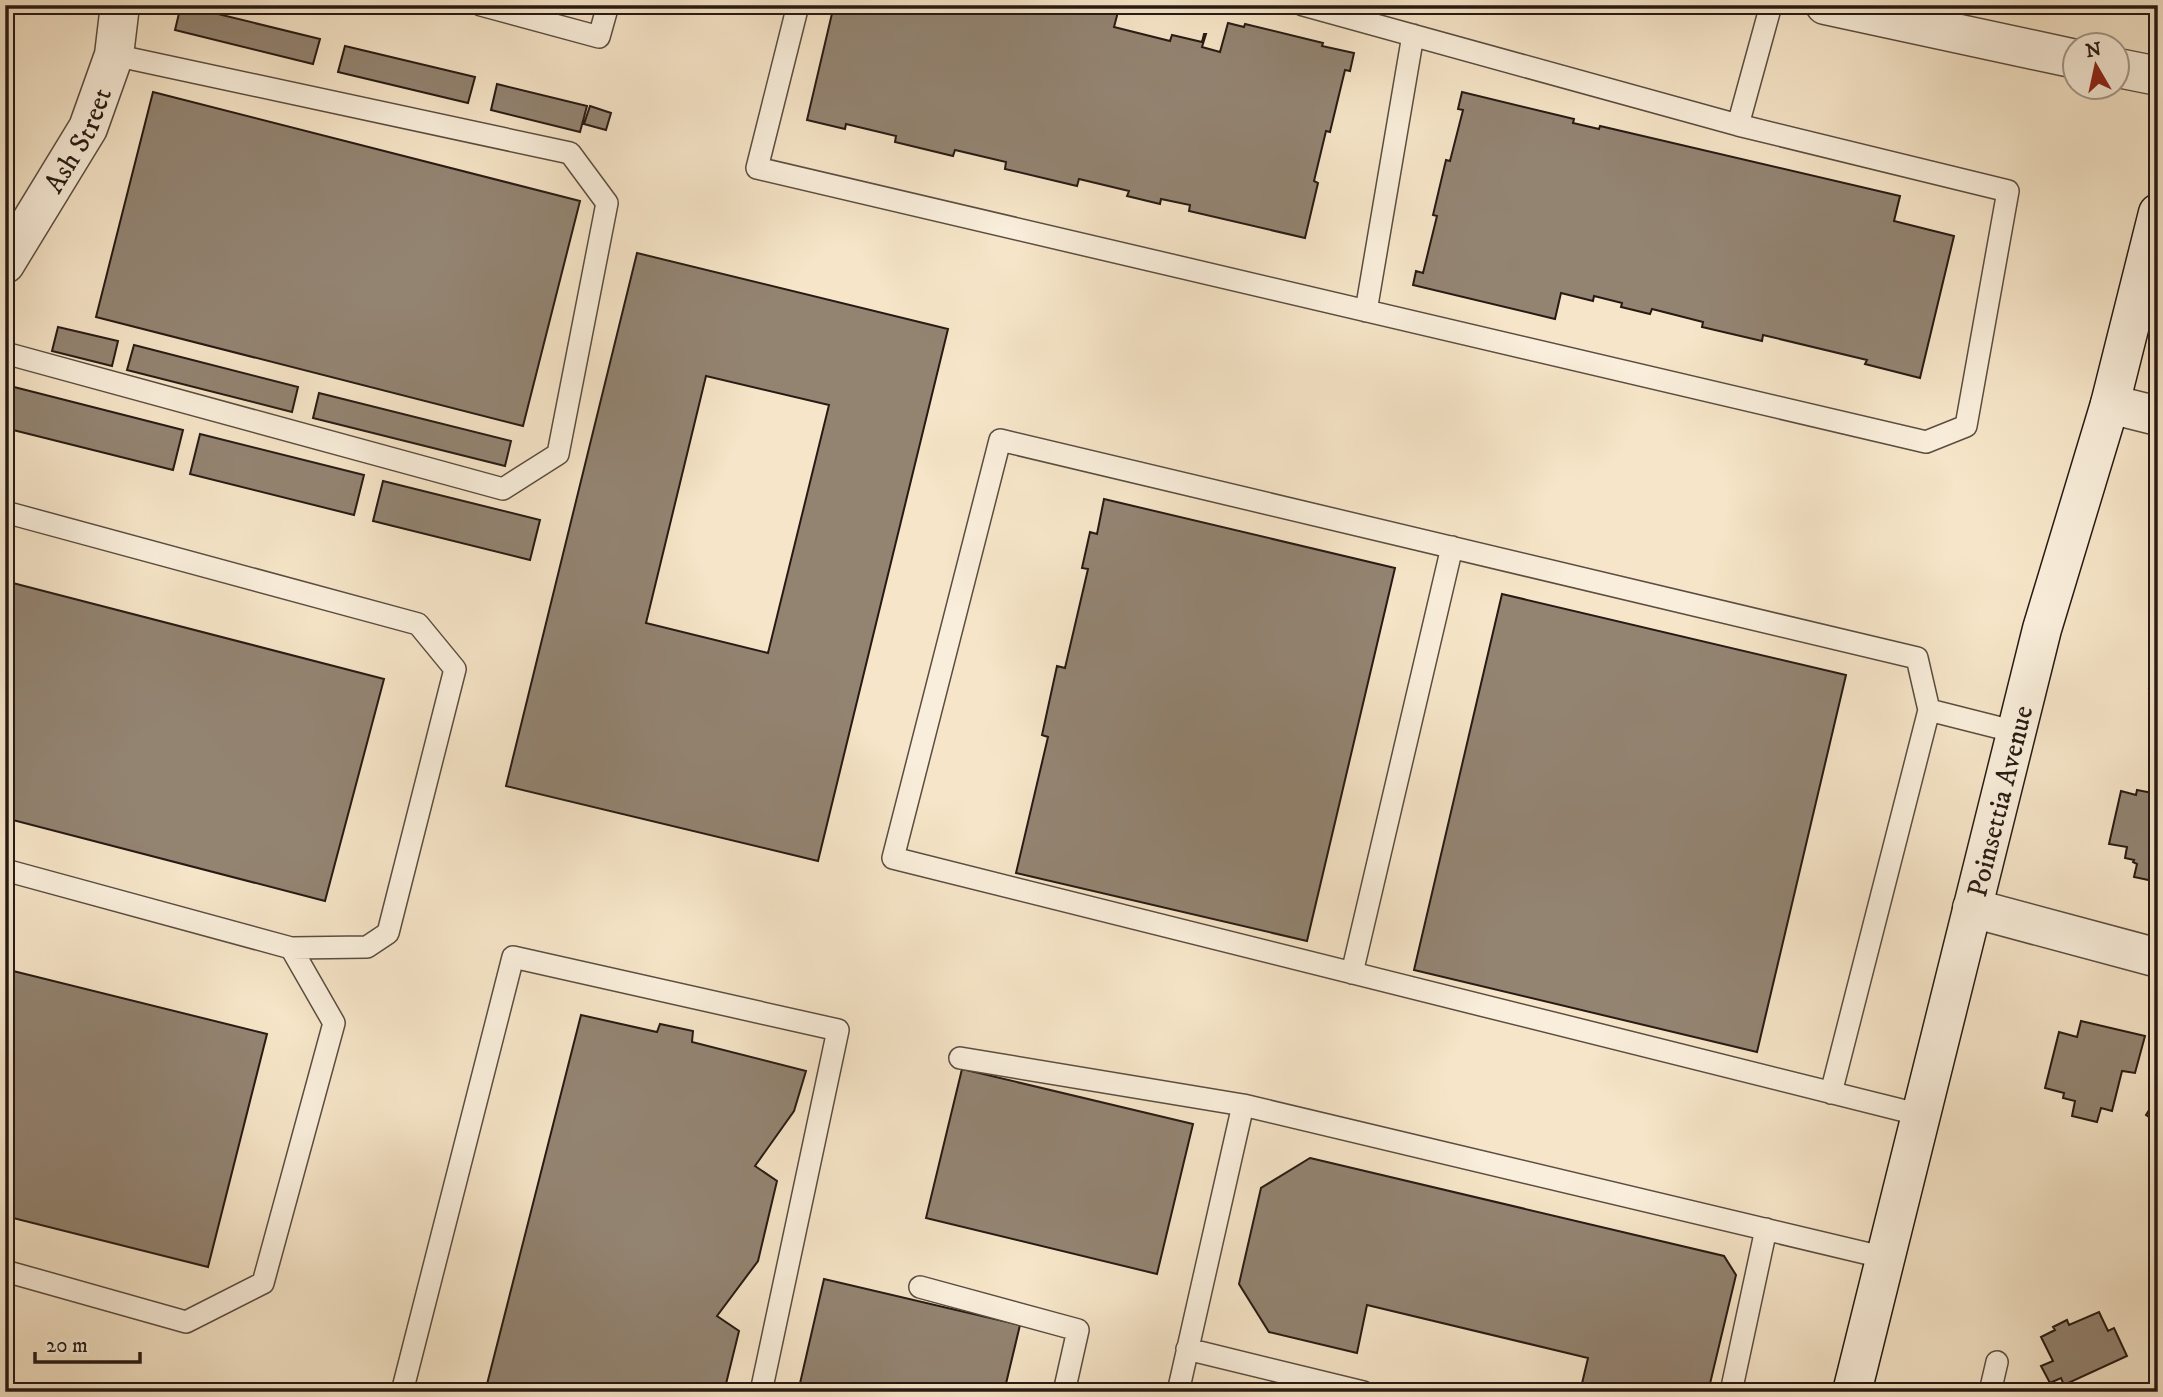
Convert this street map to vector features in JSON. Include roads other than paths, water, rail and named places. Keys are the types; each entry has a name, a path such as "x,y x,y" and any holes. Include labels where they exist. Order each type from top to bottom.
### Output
{"street":[{"name":"Ash Street","path":"5,264 88,128 114,55 120,5"},
{"path":"1825,5 2062,56"},
{"path":"2132,71 2158,76"},
{"name":"Poinsettia Avenue","path":"1852,1392 2042,629 2110,404 2158,213"},
{"path":"2110,404 2158,416"},
{"path":"1972,908 2158,958"}],"lane":[{"path":"481,5 599,37 608,5"},
{"path":"798,5 757,168 1926,442 1966,426 2008,191 1738,125 1303,5"},
{"path":"1738,125 1770,5"},
{"path":"1366,311 1413,35"},
{"path":"5,353 503,489 558,454 607,203 570,153 114,55"},
{"path":"1831,1093 1929,710 1917,658 1000,439 893,858 1831,1093 1921,1115"},
{"path":"5,512 418,624 455,669 388,933 367,947 291,948 5,870"},
{"path":"1352,973 1452,547"},
{"path":"1929,710 2016,732"},
{"path":"5,1271 186,1322 263,1283 334,1023 291,948"},
{"path":"402,1392 513,957 838,1030 761,1392"},
{"path":"960,1058 1243,1105 1886,1258"},
{"path":"1178,1392 1243,1105"},
{"path":"1731,1392 1766,1229"},
{"path":"920,1287 1078,1330 1064,1392"},
{"path":"1187,1349 1363,1392"},
{"path":"1990,1392 1997,1362"}]}
